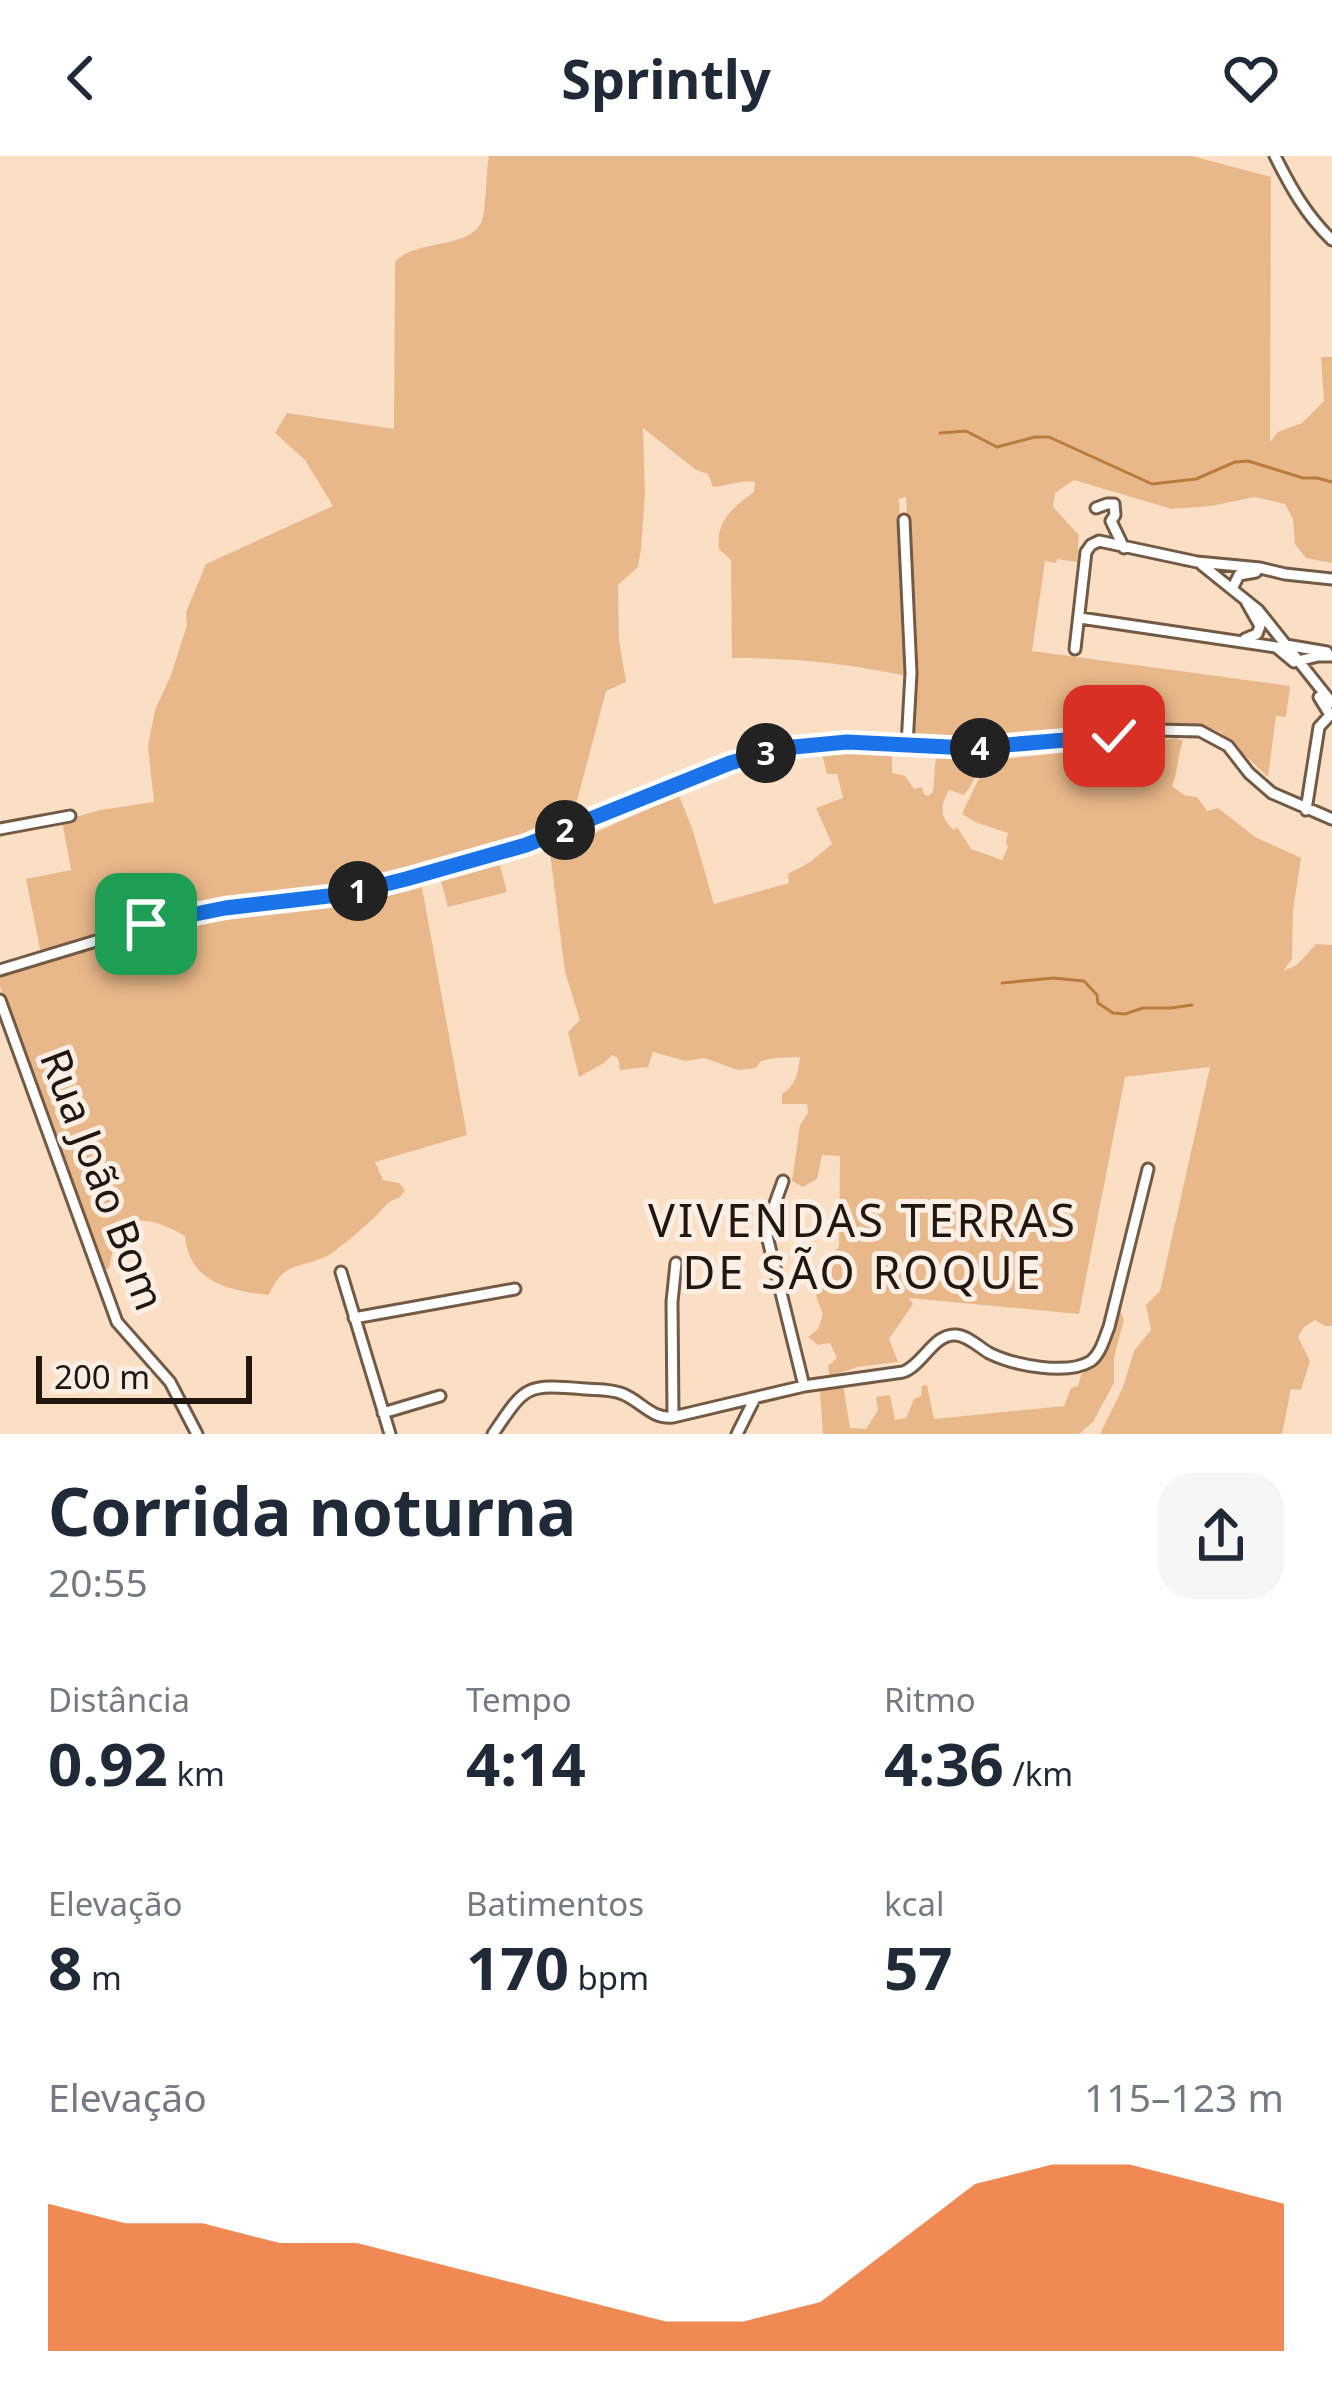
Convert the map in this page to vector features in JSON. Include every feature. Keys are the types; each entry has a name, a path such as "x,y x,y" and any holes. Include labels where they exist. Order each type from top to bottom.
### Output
{"street":[{"path":"1275,156 1300,203 1332,240"},
{"path":"1096,508 1114,504 1111,521 1124,548"},
{"path":"904,520 911,673 907,745"},
{"path":"1076,650 1086,552 1093,543 1105,541 1197,562 1285,574"},
{"path":"1197,562 1245,599 1326,705 1330,715 1319,727 1306,810"},
{"path":"1232,589 1244,573 1332,580"},
{"path":"1245,599 1260,626 1254,637"},
{"path":"1080,618 1332,654"},
{"path":"1216,638 1277,635"},
{"path":"1286,651 1332,704"},
{"path":"1299,662 1332,654"},
{"path":"1310,676 1307,664 1312,658"},
{"path":"1319,727 1332,729"},
{"path":"0,970 182,915 346,894 526,845 730,763 783,748 847,742 969,748 1156,730 1200,731 1228,746 1260,784 1332,819"},
{"path":"0,829 70,816"},
{"name":"Rua João Bom","path":"0,1000 117,1322 170,1382 197,1434"},
{"path":"493,1434 523,1393 533,1387 612,1391 652,1414 673,1417 804,1386 912,1369 949,1335 1011,1361 1067,1369 1090,1361 1108,1328 1148,1169"},
{"path":"784,1181 767,1236 804,1386"},
{"path":"673,1417 676,1263"},
{"path":"341,1272 390,1434"},
{"path":"354,1318 515,1288"},
{"path":"1067,1369 1078,1382"},
{"path":"383,1413 440,1396"},
{"path":"737,1434 755,1398"}],"shaded area":[{"path":"489,156 1192,156 1271,177 1270,442 1278,432 1302,423 1324,401 1321,357 1332,357 1332,563 1306,558 1295,544 1293,519 1285,504 1255,497 1172,509 1074,480 1055,493 1053,507 1079,535 1077,562 1045,561 1032,651 1290,686 1286,717 1276,716 1268,777 1220,732 1202,726 1159,725 1014,742 912,741 915,676 906,497 899,499 907,676 820,662 732,658 731,560 719,549 718,539 727,516 754,492 755,482 713,487 708,474 696,470 643,428 641,549 638,567 618,585 626,682 606,691 577,801 519,838 519,843 345,890 180,909 41,954 26,879 71,870 62,821 154,802 148,746 155,710 206,564 333,506 305,460 275,433 287,413 394,429 395,262 415,250 474,231 483,218"},
{"path":"1176,738 1183,741 1172,786 1197,797 1207,811 1218,808 1255,837 1301,858 1292,959 1283,971 1297,965 1316,944 1332,945 1332,1326 1315,1320 1298,1337 1310,1361 1301,1390 1291,1389 1282,1434 1100,1434 1134,1351 1151,1330 1146,1305 1160,1291 1210,1067 1125,1077 1079,1314 909,1298 913,1304 889,1339 898,1362 857,1367 830,1377 828,1366 837,1358 830,1343 818,1345 808,1337 818,1329 823,1314 816,1296 818,1281 839,1247 840,1156 822,1155 817,1179 803,1187 792,1181 807,1104 782,1104 782,1094 796,1078 800,1057 775,1058 761,1061 756,1068 738,1070 704,1058 685,1061 653,1052 648,1067 620,1070 618,1058 612,1055 579,1077 568,1032 580,1020 565,972 550,853 679,795 714,904 789,883 788,874 832,844 816,808 843,798 837,774 827,774 821,750 856,746 892,752 892,773 905,776 914,789 922,787 928,796 933,792 936,755 977,761 976,775 964,795 949,790 943,816 971,849 1002,860 1008,833 962,814 987,761"},
{"path":"499,862 507,892 448,907 440,877"},
{"path":"421,882 467,1135 375,1162 383,1180 399,1183 405,1190 399,1198 332,1253 288,1270 269,1295 215,1282 195,1265 185,1236 147,1221 117,1232 109,1268 102,1271 0,977 183,919 340,903"},
{"path":"1119,1308 1124,1320 1114,1357 1114,1383 1093,1422 1079,1434 823,1434 820,1391 843,1384 850,1428 866,1429 878,1410 876,1397 890,1395 895,1420 906,1418 922,1386 927,1385 934,1419 1064,1406 1071,1388 1078,1386 1081,1375 1099,1358"}],"waterway":[{"path":"940,433 966,431 997,447 1049,437 1152,484 1196,479 1248,461 1332,482"},
{"path":"1002,983 1053,978 1084,981 1098,1003 1113,1013 1192,1005"}],"district":[{"name":"VIVENDAS TERRAS DE SÃO ROQUE","path":"863,1245"}],"route":[{"path":"146,924 225,908 346,894 406,879 526,845 730,763 783,748 847,742 969,748 1114,736"}]}
